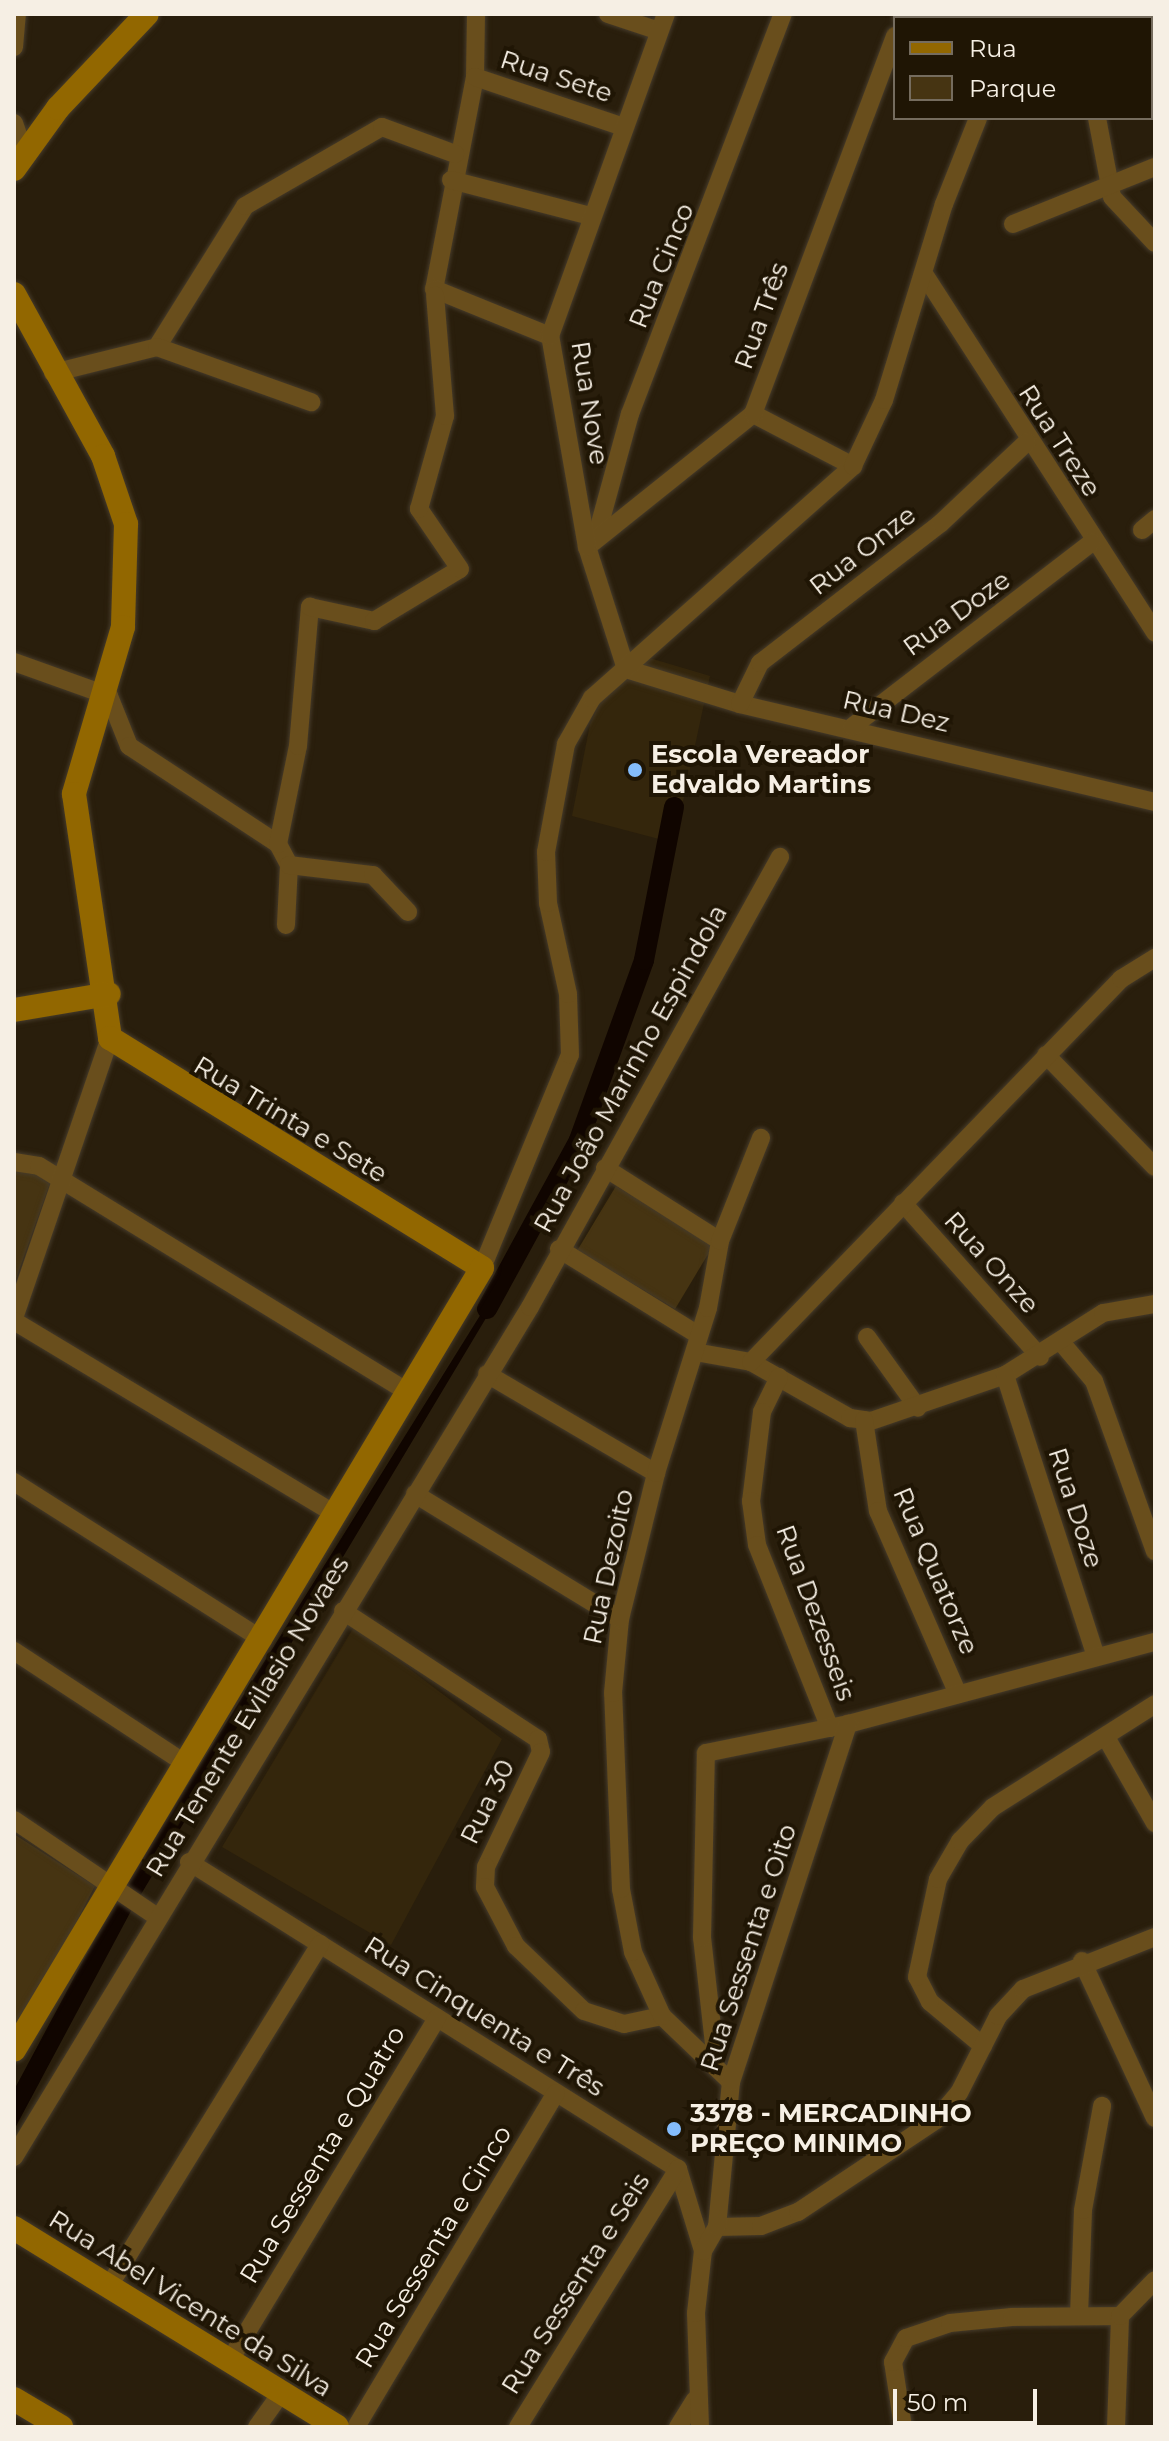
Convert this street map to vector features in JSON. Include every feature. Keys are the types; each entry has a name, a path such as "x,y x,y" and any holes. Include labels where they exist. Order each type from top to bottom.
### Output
{"street":[{"path":"14,47 17,14"},
{"path":"19,159 147,14"},
{"path":"278,844 298,746 310,607 374,621 460,569 419,509 445,416 435,295 455,154 475,77 476,14"},
{"path":"608,14 663,23"},
{"name":"Rua Cinco","path":"591,542 630,414 783,14"},
{"name":"Rua Nove","path":"626,669 591,542 550,336 621,126 663,23"},
{"name":"Rua Três","path":"753,414 893,41"},
{"name":"Rua Sete","path":"475,77 621,126"},
{"path":"14,2050 263,1640 482,1268 570,1055 568,994 548,903 546,852 566,744 592,698 853,466 884,400 977,120"},
{"path":"1097,120 1108,186 1118,210 1155,243"},
{"path":"14,123 19,159"},
{"path":"157,347 245,206 382,127 455,154"},
{"path":"1013,224 1155,167"},
{"path":"451,180 590,216"},
{"name":"Rua Treze","path":"924,274 1027,442 1155,633"},
{"path":"14,294 53,373 103,456 126,524 123,627 74,794 109,994 110,1038 14,1320 337,1515"},
{"path":"435,295 550,336"},
{"path":"53,373 157,347 311,402"},
{"path":"591,542 753,414 853,466"},
{"name":"Rua Onze","path":"740,704 760,663 941,523 1027,442"},
{"name":"Rua Doze","path":"852,727 1092,542"},
{"path":"14,662 115,701 129,746 278,844 289,865 286,925"},
{"name":"Rua Dez","path":"626,669 740,704 852,727 1155,802"},
{"name":"Rua João Marinho Espindola","path":"530,1307 559,1249 780,857"},
{"path":"289,865 373,875 408,912"},
{"path":"751,1362 1121,979 1155,958"},
{"path":"14,1010 109,994"},
{"name":"Rua Trinta e Sete","path":"110,1038 482,1268"},
{"path":"1046,1055 1155,1167"},
{"name":"Rua Dezoito","path":"731,2082 662,2016 633,1952 621,1889 611,1757 620,1619 656,1473 697,1344 720,1241 761,1138"},
{"path":"14,1162 61,1180 410,1393"},
{"path":"605,1168 720,1241"},
{"name":"Rua Onze","path":"903,1203 1040,1357"},
{"path":"559,1249 697,1344 751,1362 864,1420 918,1408 1005,1375 1040,1357 1103,1313 1155,1304"},
{"name":"Rua Tenente Evilasio Novaes","path":"14,2157 189,1862 530,1307"},
{"path":"867,1337 918,1408"},
{"path":"1061,1342 1094,1381 1155,1551"},
{"path":"487,1374 656,1473"},
{"name":"Rua Doze","path":"1005,1375 1096,1656"},
{"name":"Rua Dezesseis","path":"779,1377 762,1412 751,1501 757,1545 839,1726"},
{"name":"Rua Quatorze","path":"864,1420 878,1511 958,1694"},
{"path":"14,1482 263,1640"},
{"path":"415,1494 620,1619"},
{"name":"Rua 30","path":"343,1611 538,1739 541,1752 486,1867 485,1887 516,1946 584,2011 624,2024 662,2016"},
{"path":"715,2053 702,1938 706,1753 839,1726 1155,1642"},
{"path":"14,1651 186,1764"},
{"path":"983,2046 930,2002 917,1977 938,1879 960,1841 993,1807 1107,1739 1155,1704"},
{"name":"Rua Sessenta e Oito","path":"700,2427 695,2400 703,2251 717,2227 731,2082 839,1726"},
{"path":"1107,1739 1155,1823"},
{"path":"14,1820 157,1917"},
{"name":"Rua Cinquenta e Três","path":"189,1862 678,2169"},
{"path":"717,2227 761,2226 790,2216 936,2120 1023,1989 1082,1961 1155,1937"},
{"path":"109,2286 320,1944"},
{"path":"1082,1961 1155,2118"},
{"name":"Rua Sessenta e Quatro","path":"230,2360 437,2018"},
{"name":"Rua Sessenta e Cinco","path":"356,2427 556,2093"},
{"path":"1079,2315 1083,2210 1102,2106"},
{"path":"678,2169 703,2251"},
{"name":"Rua Sessenta e Seis","path":"518,2427 678,2169"},
{"name":"Rua Abel Vicente da Silva","path":"14,2228 337,2427"},
{"path":"1116,2427 1120,2316 1155,2280"},
{"path":"903,2427 893,2362 906,2338 950,2323 1079,2315 1120,2316"},
{"path":"257,2427 282,2392"},
{"path":"678,2427 695,2400"},
{"path":"15,2403 61,2427"}],"shaded area":[{"name":"Escola Vereador Edvaldo Martins","path":"626,651 710,676 674,843 572,816 590,724"},
{"path":"499,1285 504,1288 131,1911 14,2130 14,2090 114,1903"},
{"path":"354,1627 502,1739 391,1945 222,1847"}],"green space":[{"path":"34,1164 50,1183 14,1285 14,1167"},
{"path":"616,1186 714,1245 675,1309 577,1250"},
{"path":"14,1834 95,1886 14,2042"}],"waterway":[{"path":"487,1309 579,1140 644,960 674,807"}],"place":[{"name":"Escola Vereador Edvaldo Martins","path":"635,770"},
{"name":"3378 - MERCADINHO PREÇO MINIMO","path":"674,2129"}]}
